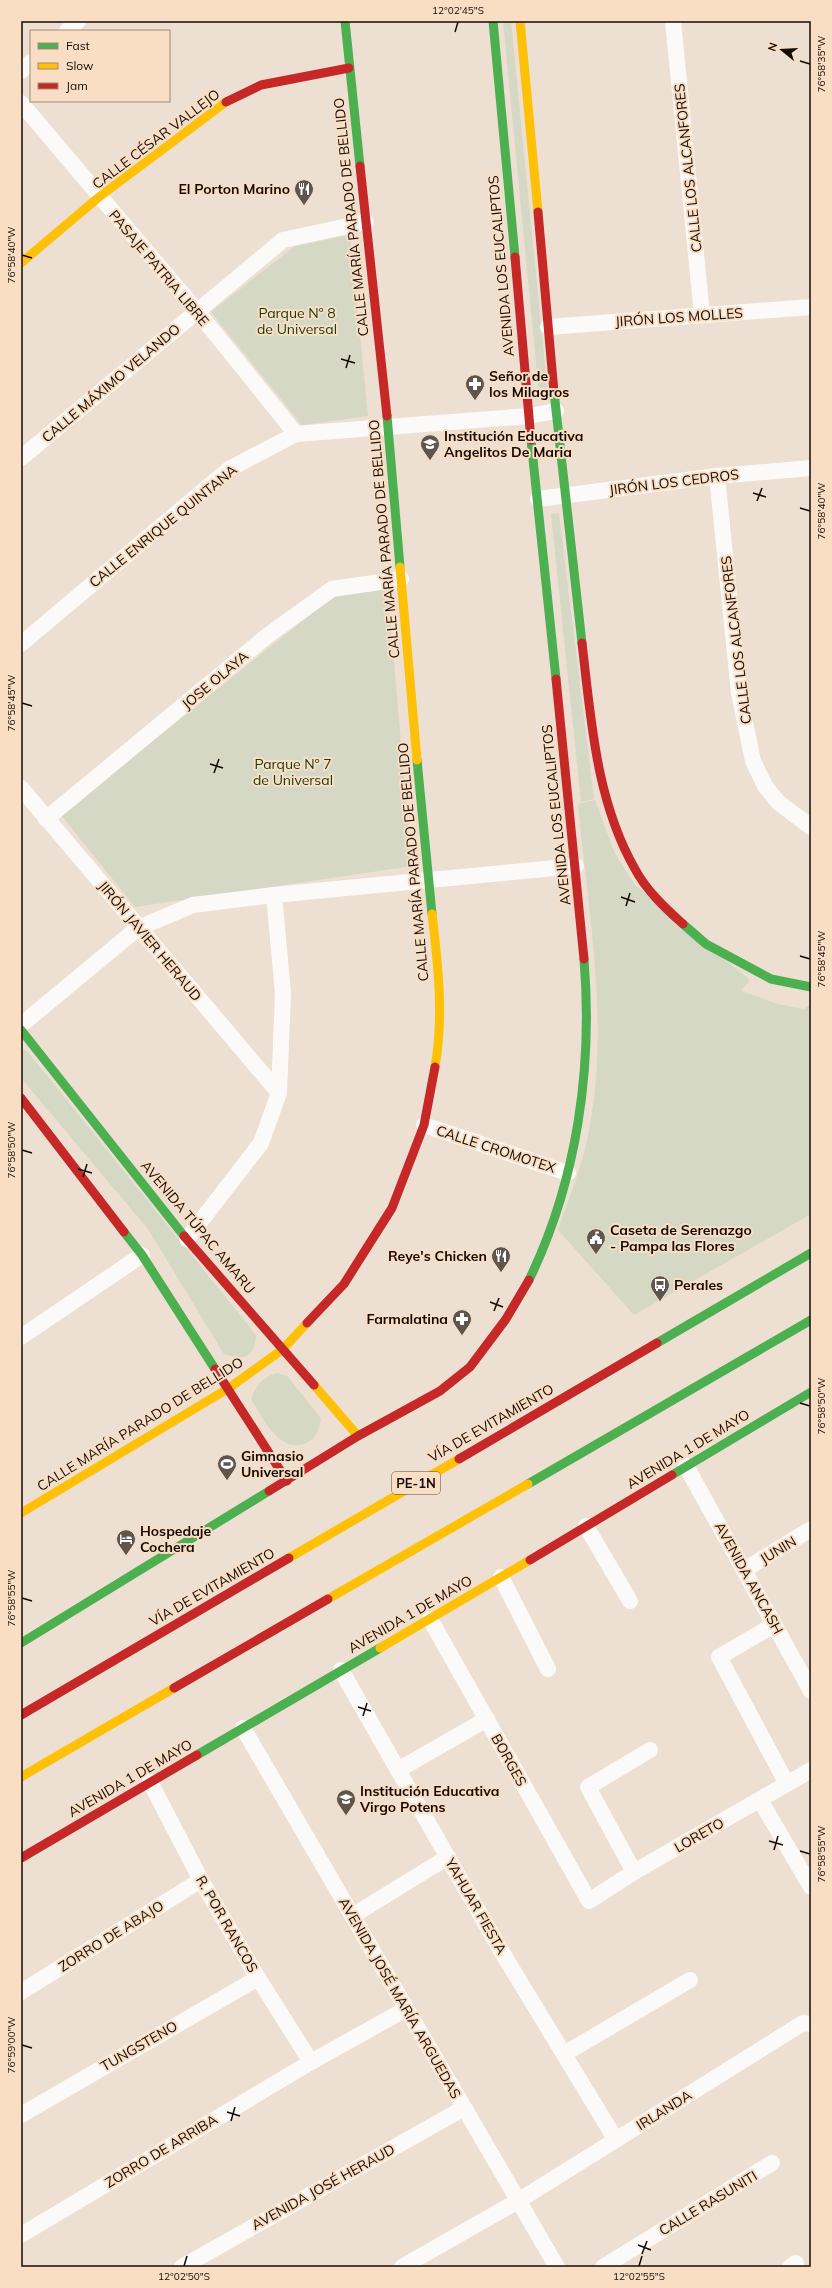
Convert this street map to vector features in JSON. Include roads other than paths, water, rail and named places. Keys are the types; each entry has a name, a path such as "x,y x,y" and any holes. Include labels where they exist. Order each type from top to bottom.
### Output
{"main road":[{"name":"CALLE MARÍA PARADO DE BELLIDO","path":"21,1513 229,1388 283,1349 344,1284 376,1234 392,1208 424,1125 439,1044 438,961 428,880 388,427 345,21"},
{"name":"AVENIDA LOS EUCALIPTOS","path":"21,1643 358,1436 440,1391 470,1367 506,1319 529,1279 550,1234 578,1131 586,1060 587,996 576,866 529,416 493,21"},
{"path":"520,21 556,411 590,711 601,778 613,822 635,870 665,908 706,944 771,979 811,987"},
{"name":"CALLE CÉSAR VALLEJO","path":"21,263 99,197 221,105 261,85 349,68"},
{"name":"AVENIDA TÚPAC AMARU","path":"21,1030 187,1238 358,1436"},
{"path":"21,1098 142,1255 229,1388 287,1481"},
{"name":"VÍA DE EVITAMIENTO","path":"21,1714 811,1253"},
{"path":"21,1777 811,1320"},
{"name":"AVENIDA 1 DE MAYO","path":"21,1858 340,1670 430,1619 811,1392"}],"street":[{"path":"68,30 78,21"},
{"name":"CALLE LOS ALCANFORES","path":"673,21 702,315"},
{"path":"21,71 30,63"},
{"name":"PASAJE PATRIA LIBRE","path":"21,103 197,311 296,434"},
{"name":"CALLE MÁXIMO VELANDO","path":"21,458 283,240 366,222"},
{"name":"JIRÓN LOS MOLLES","path":"548,327 811,307"},
{"name":"CALLE ENRIQUE QUINTANA","path":"21,644 229,470 296,434 529,416 556,411"},
{"name":"JIRÓN LOS CEDROS","path":"538,499 717,476 811,468"},
{"name":"CALLE LOS ALCANFORES","path":"717,476 739,693 753,761 765,786 779,803 811,827"},
{"name":"JOSE OLAYA","path":"46,819 267,636 332,589 401,579"},
{"name":"JIRÓN JAVIER HERAUD","path":"21,788 279,1093"},
{"path":"21,1025 138,928 193,905 274,895 576,866"},
{"path":"187,1238 261,1143 279,1093 283,993 274,895"},
{"name":"CALLE CROMOTEX","path":"424,1125 568,1172"},
{"path":"21,1337 142,1255"},
{"name":"AVENIDA ANCASH","path":"686,1466 811,1691"},
{"path":"586,1526 630,1601"},
{"name":"JUNIN","path":"744,1570 811,1530"},
{"path":"501,1577 548,1669"},
{"name":"BORGES","path":"430,1619 589,1901"},
{"path":"774,1625 719,1657 787,1784"},
{"name":"YAHUAR FIESTA","path":"340,1670 448,1857 616,2140"},
{"path":"398,1770 486,1719"},
{"name":"AVENIDA JOSÉ MARÍA ARGUEDAS","path":"243,1728 557,2267"},
{"path":"634,1872 588,1787 650,1750"},
{"name":"LORETO","path":"589,1901 634,1872 811,1770"},
{"name":"R. POR RANCOS","path":"150,1782 201,1880 258,1978 311,2062"},
{"path":"760,1800 811,1887"},
{"path":"352,1916 448,1857"},
{"name":"ZORRO DE ABAJO","path":"21,1992 201,1880"},
{"name":"TUNGSTENO","path":"21,2115 258,1978"},
{"path":"564,2054 690,1980"},
{"name":"ZORRO DE ARRIBA","path":"21,2235 311,2062 406,2009"},
{"name":"IRLANDA","path":"402,2267 426,2261 518,2201 803,2023 811,2024"},
{"name":"AVENIDA JOSÉ HERAUD","path":"182,2267 464,2108"},
{"name":"CALLE RASUNITI","path":"603,2267 772,2163"}],"place":[{"name":"El Porton Marino","path":"304,206"},
{"name":"Señor de los Milagros","path":"475,401"},
{"name":"Institución Educativa Angelitos De Maria","path":"430,461"},
{"name":"Caseta de Serenazgo - Pampa las Flores","path":"596,1255"},
{"name":"Reye's Chicken","path":"501,1273"},
{"name":"Perales","path":"660,1302"},
{"name":"Farmalatina","path":"462,1336"},
{"name":"Gimnasio Universal","path":"227,1481"},
{"name":"Hospedaje Cochera","path":"126,1556"},
{"name":"Institución Educativa Virgo Potens","path":"346,1816"}],"park label":[{"name":"Parque Nº 8 de Universal","path":"297,322"},
{"name":"Parque Nº 7 de Universal","path":"293,772"}]}
